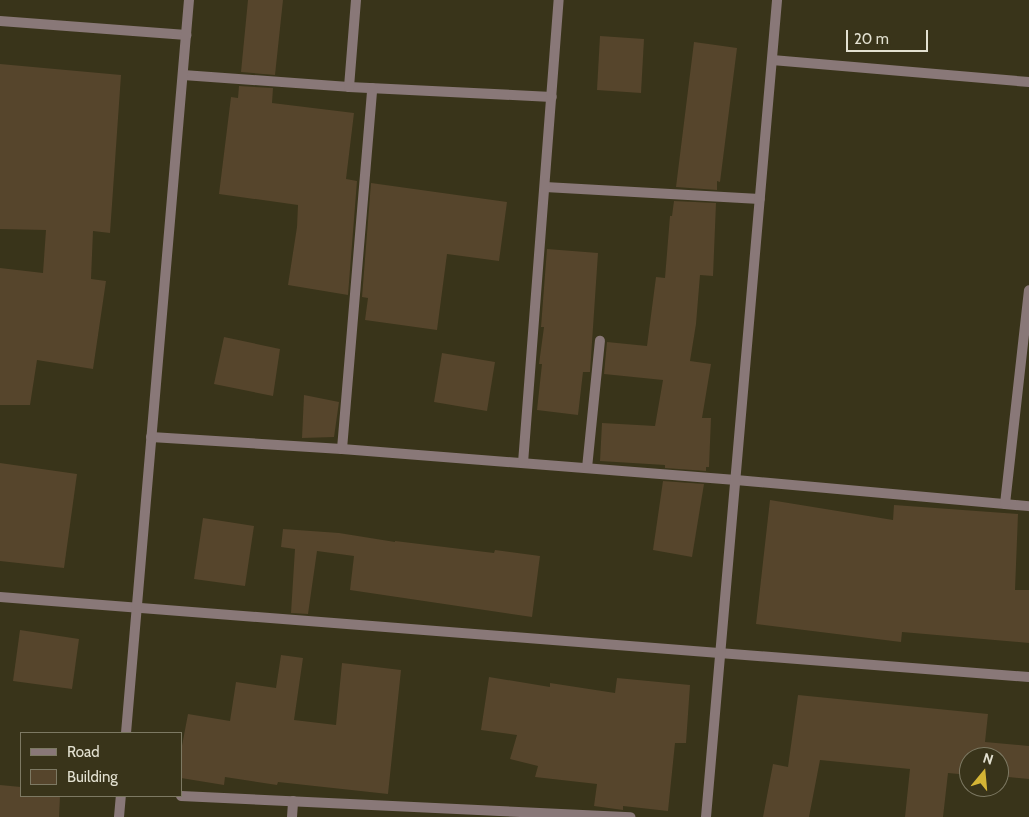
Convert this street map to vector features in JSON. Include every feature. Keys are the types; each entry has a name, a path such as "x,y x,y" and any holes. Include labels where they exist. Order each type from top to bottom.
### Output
{"street":[{"path":"126,732 188,0"},
{"path":"349,87 356,0"},
{"path":"524,463 559,0"},
{"path":"706,817 777,0"},
{"path":"0,21 186,35"},
{"path":"772,60 1029,82"},
{"path":"183,75 349,87 552,97"},
{"path":"342,449 372,88"},
{"path":"545,187 760,199"},
{"path":"1005,504 1029,290"},
{"path":"587,468 600,341"},
{"path":"151,437 524,463 1029,506"},
{"path":"0,598 1029,678"},
{"path":"182,796 524,814 631,817"},
{"path":"119,817 121,797"},
{"path":"292,817 293,801"}],"building":[{"path":"248,0 283,0 275,75 241,72"},
{"path":"600,36 644,39 641,93 597,90"},
{"path":"694,42 737,48 720,182 717,181 717,190 676,187"},
{"path":"0,64 121,75 110,233 93,231 91,279 106,281 93,369 37,360 30,405 0,405 0,268 43,273 46,230 0,229"},
{"path":"239,86 273,88 272,103 354,113 346,179 357,181 348,295 288,285 297,227 298,205 219,194 231,97 238,98"},
{"path":"371,183 507,202 499,261 447,254 437,330 365,320 368,298 362,297"},
{"path":"674,201 716,203 713,276 700,275 696,324 690,361 711,364 702,418 711,418 709,467 706,467 706,471 665,468 665,465 600,461 602,423 655,426 663,380 604,374 607,342 647,346 656,277 665,278 670,216 672,216"},
{"path":"547,249 598,253 590,372 583,372 578,415 537,410 542,364 539,364 544,327 541,327"},
{"path":"224,337 280,349 273,396 214,384"},
{"path":"442,353 495,362 487,411 434,402"},
{"path":"304,395 339,402 334,437 302,438"},
{"path":"0,463 77,474 64,568 0,561"},
{"path":"663,481 704,484 692,557 653,550"},
{"path":"770,500 893,520 894,505 1018,514 1015,590 1029,590 1029,643 902,632 901,642 756,624"},
{"path":"203,518 254,526 245,586 194,579"},
{"path":"283,529 339,533 395,542 494,553 495,550 540,556 532,617 350,590 354,556 317,551 308,614 291,613 295,549 281,547"},
{"path":"20,630 79,639 72,689 13,681"},
{"path":"281,655 303,658 294,720 336,725 342,663 401,670 388,794 278,782 277,785 225,777 224,785 182,778 182,746 188,714 230,721 236,682 276,688"},
{"path":"489,677 550,687 550,683 615,693 617,678 690,685 686,743 675,743 668,811 623,806 623,810 594,806 597,784 535,777 538,766 510,759 517,735 481,730"},
{"path":"798,695 988,714 985,742 1029,746 1029,779 1009,777 1009,747 959,747 959,774 948,773 943,817 905,817 910,769 820,760 809,817 763,817 773,764 788,767"},
{"path":"0,785 20,787 20,797 60,797 59,817 0,817"}]}
